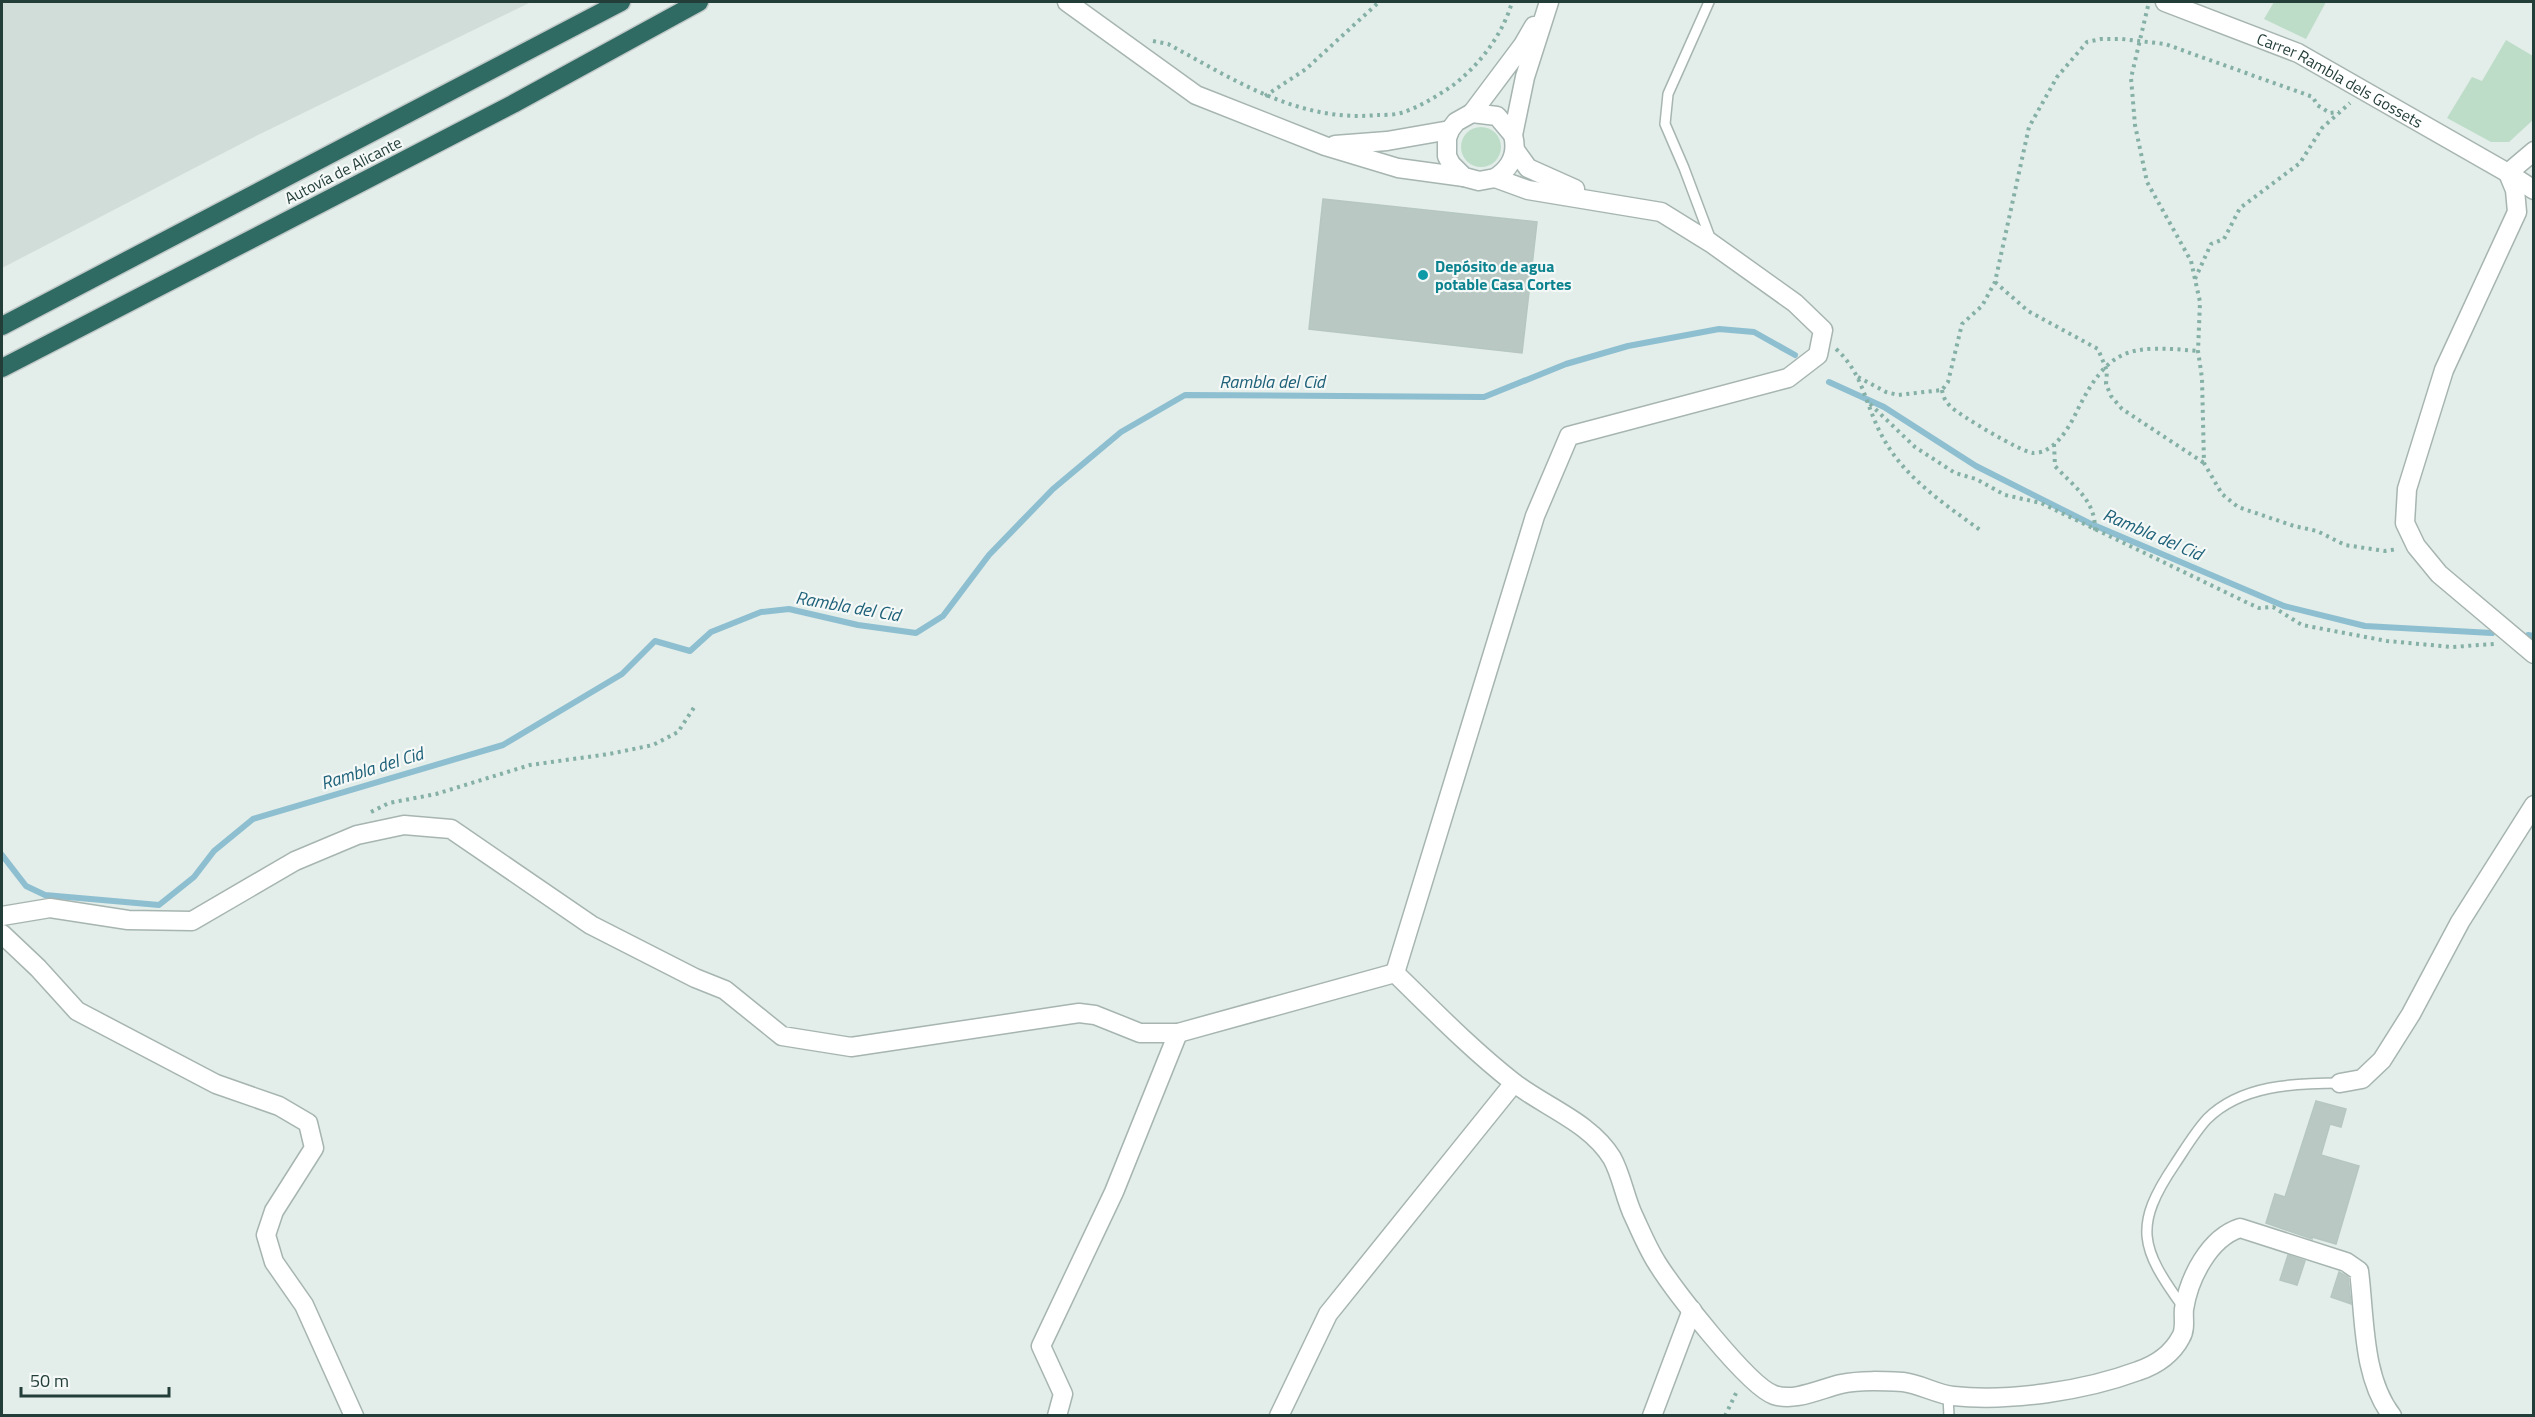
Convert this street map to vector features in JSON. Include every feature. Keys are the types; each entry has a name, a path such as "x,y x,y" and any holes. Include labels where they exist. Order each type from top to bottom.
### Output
{"highway":[{"name":"Autovía de Alicante","path":"2,326 621,2"},
{"name":"Autovía de Alicante","path":"2,368 513,104 699,2"}],"street":[{"path":"1067,2 1196,95 1325,146 1398,168 1479,181 1495,178 1509,167 1525,77 1549,2"},
{"path":"1464,177 1451,164 1448,156 1447,138 1450,130 1456,122 1472,113 1523,45 1549,2"},
{"name":"Carrer Rambla dels Gossets","path":"2165,2 2298,53 2534,190"},
{"path":"1472,113 1497,116 1528,168 1558,184 1611,202"},
{"path":"1325,146 1387,141 1450,130"},
{"path":"2534,151 2508,173 2515,190 2517,212 2478,291 2444,370 2407,489 2405,523 2416,546 2439,574 2534,654"},
{"path":"1395,974 1535,516 1569,436 1788,378 1818,355 1823,330 1795,303 1712,243 1661,212 1528,190 1495,178"},
{"path":"2340,1083 2362,1079 2382,1060 2411,1014 2460,922 2534,805"},
{"path":"2,916 50,908 128,920 192,921 295,861 357,835 404,825 451,829 591,924 695,978 725,990 782,1036 851,1047 1079,1013 1095,1015 1140,1033 1178,1033 1395,974"},
{"path":"2,934 38,968 77,1011 216,1084 279,1106 308,1123 314,1148 274,1211 266,1235 274,1262 304,1305 354,1416"},
{"path":"1395,974 1514,1083 1581,1126 1611,1158 1633,1215 1656,1262 1692,1310 1746,1373 1773,1395 1797,1396 1842,1384 1870,1380 1908,1383 1948,1396 1982,1398 2038,1394 2107,1382 2140,1371 2161,1362 2183,1335 2184,1308 2193,1278 2208,1253 2228,1232 2240,1228 2346,1262 2359,1271 2371,1367 2377,1391 2392,1416"},
{"path":"1057,1416 1063,1395 1041,1346 1114,1192 1178,1033"},
{"path":"1279,1416 1328,1314 1514,1083"},
{"path":"1652,1416 1692,1310"}],"lane":[{"path":"1709,2 1668,94 1665,124 1712,243"},
{"path":"2184,1308 2158,1269 2147,1240 2147,1216 2158,1188 2208,1119 2240,1098 2280,1085 2340,1083"},
{"path":"1948,1396 1948,1416"}],"path":[{"path":"1264,96 1306,69 1379,2"},
{"path":"2150,2 2139,41 2131,87 2135,125 2147,182 2191,261 2195,279 2201,320 2198,351 2202,378 2204,464"},
{"path":"1143,43 1154,41 1168,44 1264,96 1325,114 1360,117 1402,113 1438,95 1466,75 1494,42 1510,3"},
{"path":"1942,390 1952,372 1962,324 1982,306 1995,282 2029,127 2046,94 2087,42 2101,39 2165,44 2233,70 2282,84 2313,97 2317,105 2330,113 2338,112"},
{"path":"2195,279 2211,244 2224,239 2240,208 2300,163 2322,128 2338,112 2365,92"},
{"path":"1995,282 2028,311 2098,349 2106,364 2106,384 2111,396 2122,409 2204,464 2222,494 2238,507 2317,531 2345,545 2385,550 2416,546"},
{"path":"1822,337 1850,361 1870,404 1880,434 1905,471 1980,530"},
{"path":"1942,390 1951,407 2016,447 2034,453 2046,450 2073,421 2095,378 2106,364 2132,349 2198,351"},
{"path":"1858,377 1898,395 1942,390"},
{"path":"1870,404 1915,447 1955,473 1976,479 2005,495 2041,503 2250,604 2281,610 2302,625 2419,644 2479,646 2518,640"},
{"path":"2054,443 2055,466 2091,504 2096,518 2095,531"},
{"path":"357,835 366,815 389,803 436,794 530,765 609,754 653,745 678,732 695,706"},
{"path":"1725,1416 1746,1373"}],"shaded area":[{"path":"2,2 531,2 258,135 2,268"}],"green space":[{"path":"2274,2 2326,2 2306,39 2264,19"},
{"path":"2506,40 2533,56 2533,120 2509,142 2491,142 2447,118 2472,77 2482,81"},
{"path":"1481,127 1495,133 1501,147 1495,161 1481,167 1467,161 1461,147 1467,133"}],"building":[{"name":"Depósito de agua potable Casa Cortes","path":"1323,199 1537,222 1522,353 1309,329"},
{"path":"2316,1101 2346,1109 2341,1127 2330,1124 2321,1155 2359,1166 2336,1244 2312,1237 2312,1239 2266,1223 2275,1194 2285,1197"},
{"path":"2288,1255 2305,1261 2297,1285 2280,1280"},
{"path":"2339,1272 2348,1277 2351,1304 2331,1297"}],"waterway":[{"name":"Rambla del Cid","path":"2,855 26,886 45,895 159,905 194,877 214,851 253,819 503,745 622,674 655,641 690,651 711,632 761,612 789,609 858,625 916,633 943,616 989,555 1053,489 1121,432 1185,395 1484,397 1566,364 1628,346 1719,329 1754,332 1795,355"},
{"name":"Rambla del Cid","path":"1829,382 1884,407 1976,466 2089,523 2284,606 2365,626 2492,633"},
{"name":"Rambla del Cid","path":"2528,635 2534,636"}],"place":[{"name":"Depósito de agua potable Casa Cortes","path":"1423,275"}]}
